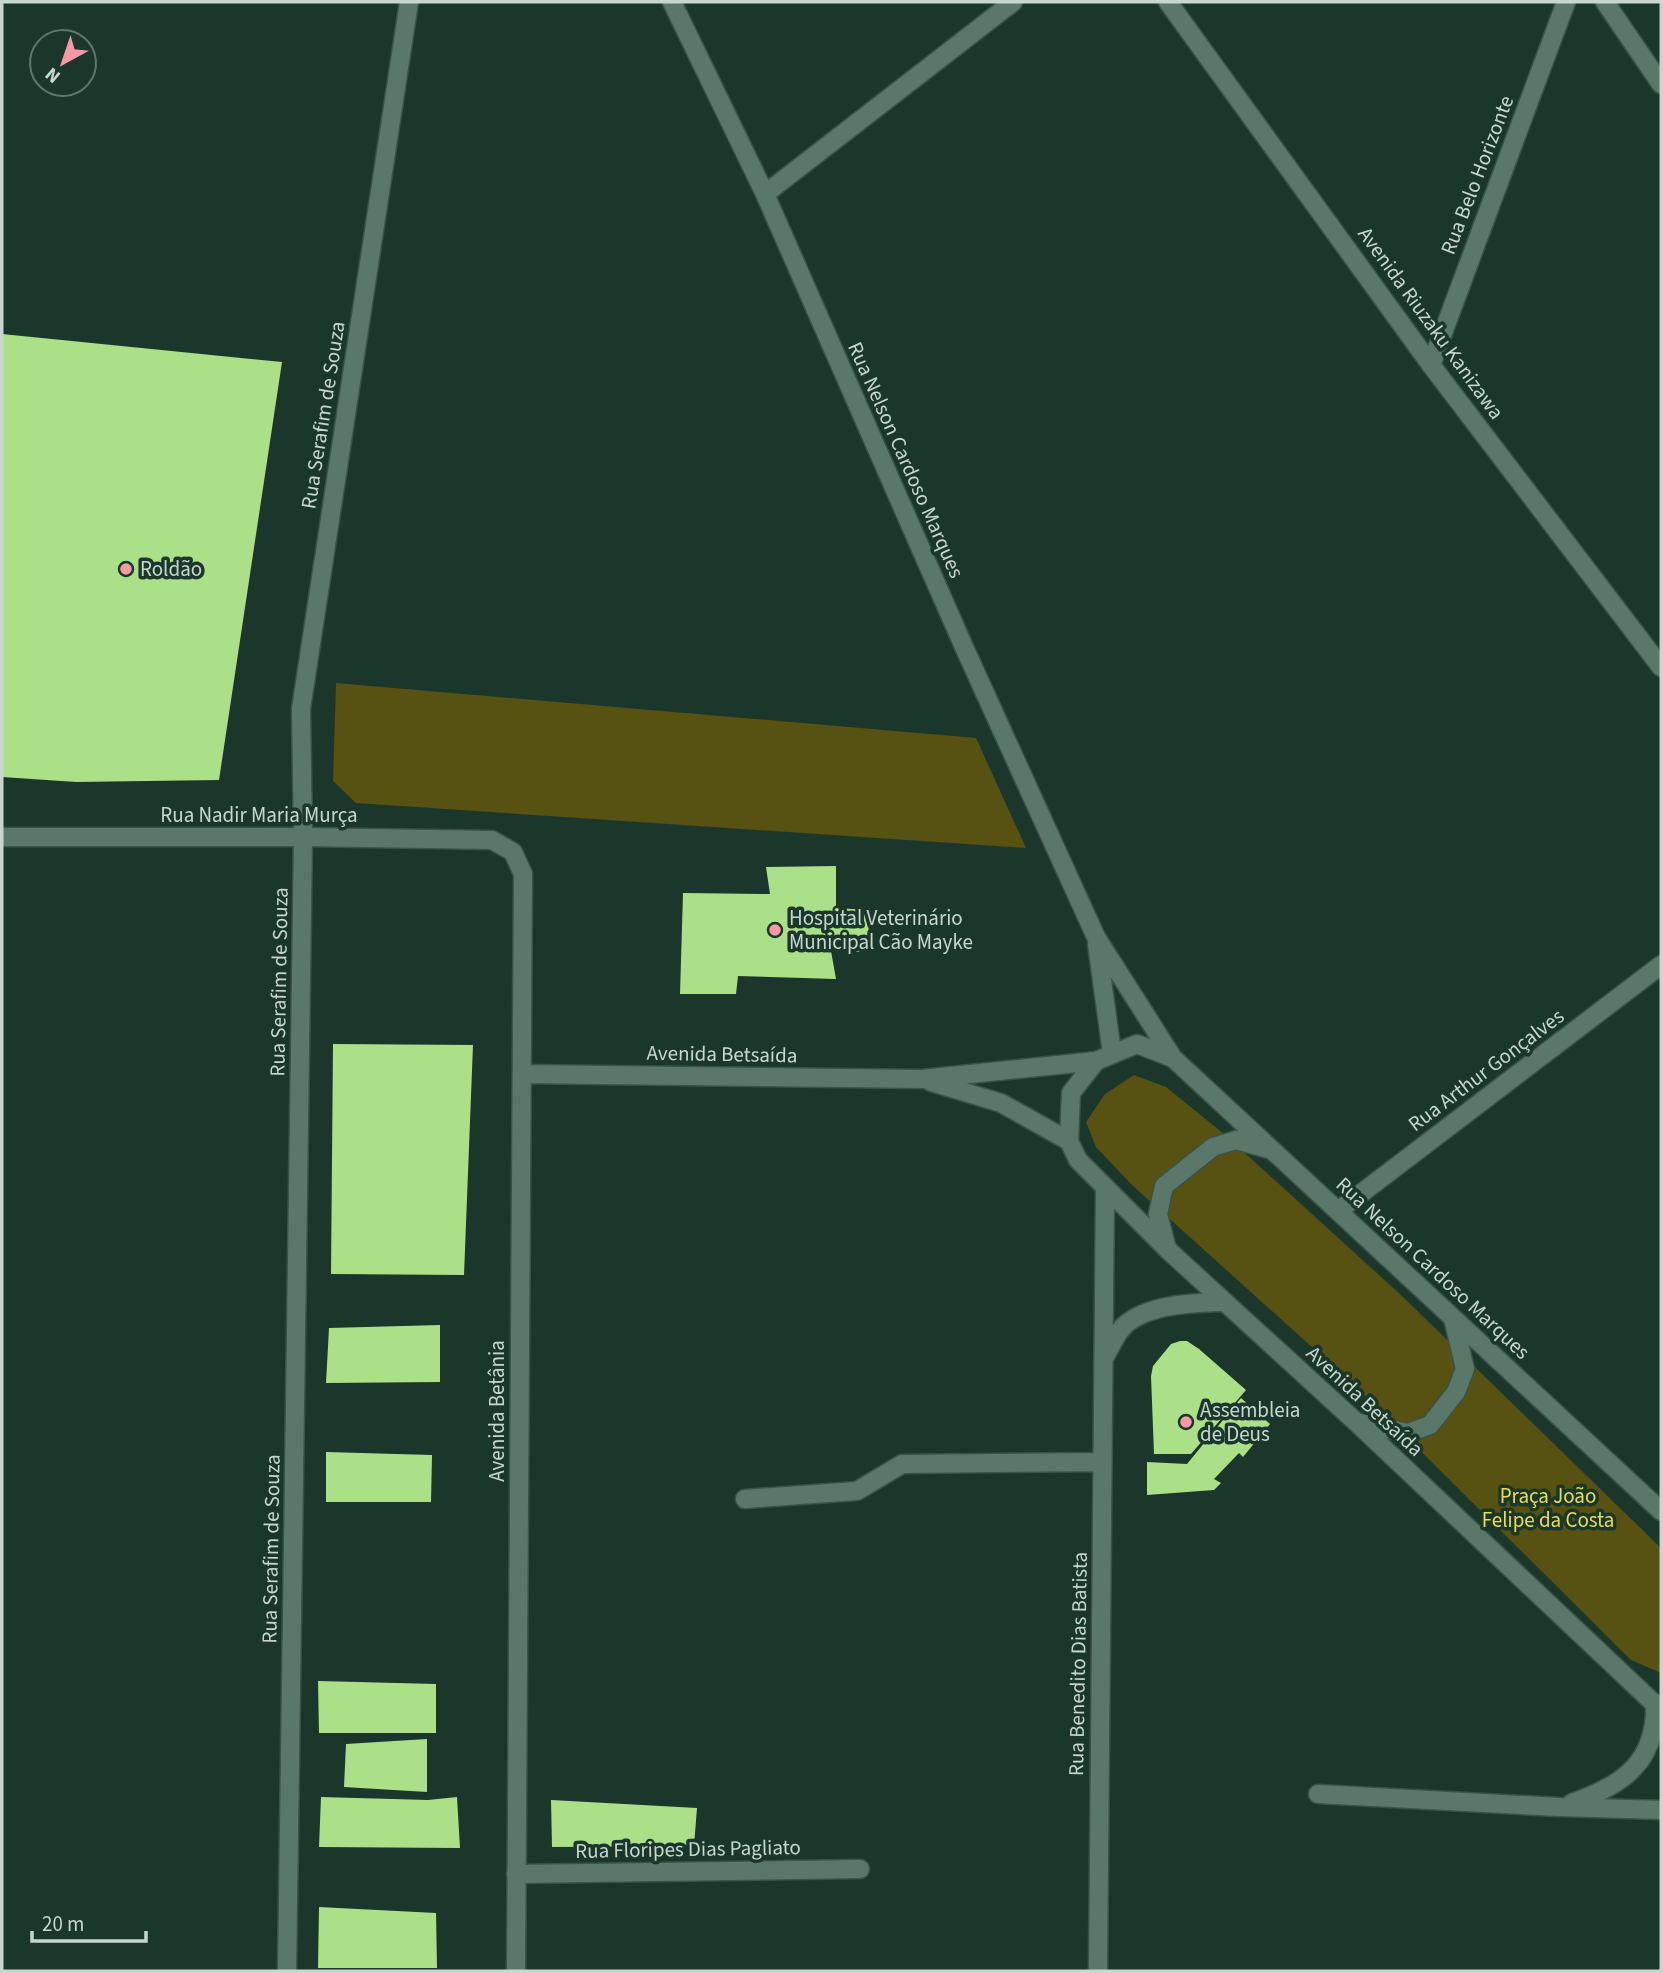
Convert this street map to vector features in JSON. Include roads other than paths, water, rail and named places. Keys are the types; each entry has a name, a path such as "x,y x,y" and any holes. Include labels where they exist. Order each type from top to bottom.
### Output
{"street":[{"name":"Rua Serafim de Souza","path":"288,1971 303,837 301,709 409,2"},
{"name":"Rua Nelson Cardoso Marques","path":"672,2 765,194 964,647 1096,937 1173,1058 1661,1511"},
{"path":"765,194 1013,2"},
{"name":"Avenida Riuzaku Kanizawa","path":"1168,2 1431,365 1661,667"},
{"name":"Rua Belo Horizonte","path":"1431,365 1566,2"},
{"path":"1605,2 1661,84"},
{"name":"Rua Nadir Maria Murça","path":"2,837 492,840 513,852"},
{"name":"Avenida Betânia","path":"513,852 523,874 516,1971"},
{"name":"Rua Nelson Cardoso Marques","path":"1096,937 1104,1057 1137,1044 1173,1058"},
{"name":"Rua Arthur Gonçalves","path":"1338,1211 1661,965"},
{"path":"1069,1141 1071,1093 1104,1057"},
{"name":"Avenida Betsaída","path":"522,1074 922,1079 1104,1057"},
{"name":"Avenida Betsaída","path":"922,1079 1001,1102 1069,1141 1078,1160 1168,1250 1356,1422 1638,1688 1659,1702"},
{"path":"1168,1250 1157,1214 1164,1186 1213,1147 1236,1140 1272,1150"},
{"name":"Rua Benedito Dias Batista","path":"1098,1971 1105,1187"},
{"path":"1104,1358 1125,1325 1145,1314 1185,1303 1223,1301"},
{"path":"1356,1422 1408,1433 1430,1425 1456,1392 1465,1369 1453,1318"},
{"path":"745,1499 857,1491 902,1464 1102,1462"},
{"path":"1559,1807 1599,1794 1624,1778 1640,1763 1656,1724 1659,1702"},
{"path":"1318,1794 1661,1810"},
{"name":"Rua Floripes Dias Pagliato","path":"516,1874 860,1869"}],"place":[{"name":"Roldão","path":"126,569"},
{"name":"Hospital Veterinário Municipal Cão Mayke","path":"775,930"},
{"name":"Assembleia de Deus","path":"1186,1422"}],"park label":[{"name":"Praça João Felipe da Costa","path":"1548,1508"}]}
